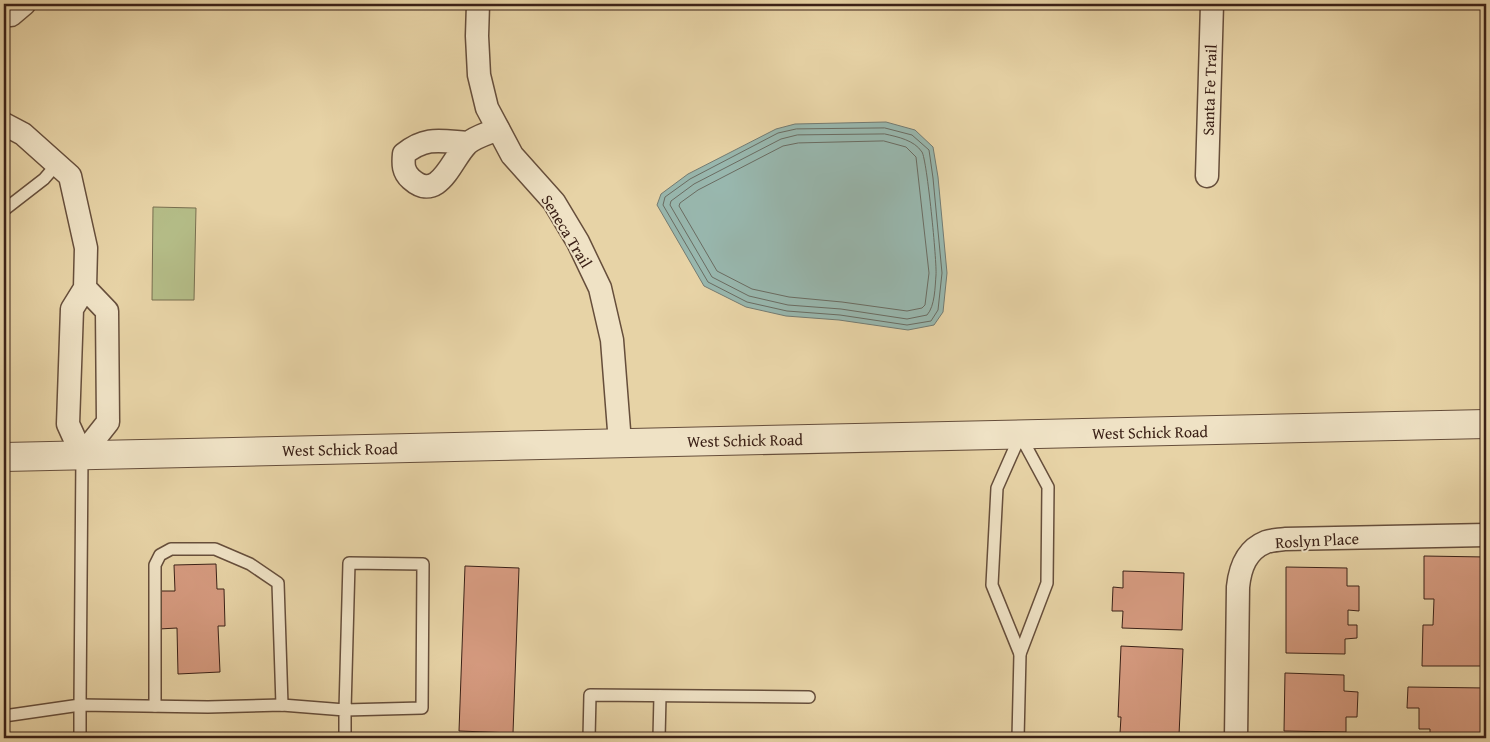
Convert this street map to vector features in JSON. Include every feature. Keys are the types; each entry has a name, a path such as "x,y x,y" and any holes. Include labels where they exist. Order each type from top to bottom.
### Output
{"street":[{"path":"4,15 11,16 24,4"},
{"name":"Seneca Trail","path":"478,4 476,36 479,75 488,108 512,155 554,202 578,242 600,288 612,340 620,443"},
{"name":"Santa Fe Trail","path":"1206,176 1212,4"},
{"path":"4,124 24,134 70,176 86,248 86,288 72,309 68,424 82,455 108,422 107,311 86,288"},
{"path":"467,143 498,129"},
{"name":"West Schick Road","path":"4,457 1486,424"},
{"name":"Roslyn Place","path":"1236,738 1238,587 1240,568 1249,554 1265,542 1285,539 1486,535"}],"lane":[{"path":"4,210 44,178 57,164"},
{"path":"1020,435 996,488 992,585 1020,654"},
{"path":"1018,738 1020,654 1047,583 1048,487 1020,435"},
{"path":"80,738 82,455"},
{"path":"155,706 155,565 160,555 170,549 215,549 250,564 278,583 282,705"},
{"path":"4,716 80,705 208,707 282,705 345,710 422,708 423,564 349,563 345,710 345,738"},
{"path":"589,738 590,695 809,698"},
{"path":"659,738 660,696"}],"green space":[{"path":"153,207 196,208 194,300 152,300"}],"water":[{"path":"886,122 915,130 933,147 938,177 947,273 943,312 934,325 908,330 839,320 786,316 746,307 704,286 657,205 661,194 688,174 776,129 795,124"}],"building":[{"path":"1424,556 1486,557 1486,666 1422,666 1423,625 1433,625 1434,599 1424,599"},
{"path":"216,564 217,589 224,589 225,626 218,626 220,672 178,674 177,628 159,629 158,591 175,591 174,565"},
{"path":"465,566 519,568 513,733 459,731"},
{"path":"1286,567 1347,568 1347,586 1359,586 1359,611 1348,610 1348,625 1357,625 1357,638 1345,639 1345,654 1286,653"},
{"path":"1123,571 1184,573 1182,630 1122,628 1123,611 1112,611 1113,587 1123,588"},
{"path":"1121,646 1183,649 1179,735 1120,733 1121,717 1118,717"},
{"path":"1285,673 1344,675 1344,691 1358,692 1357,717 1346,717 1346,732 1284,731"},
{"path":"1408,687 1486,688 1486,738 1430,738 1430,729 1419,729 1419,708 1407,708"}]}
